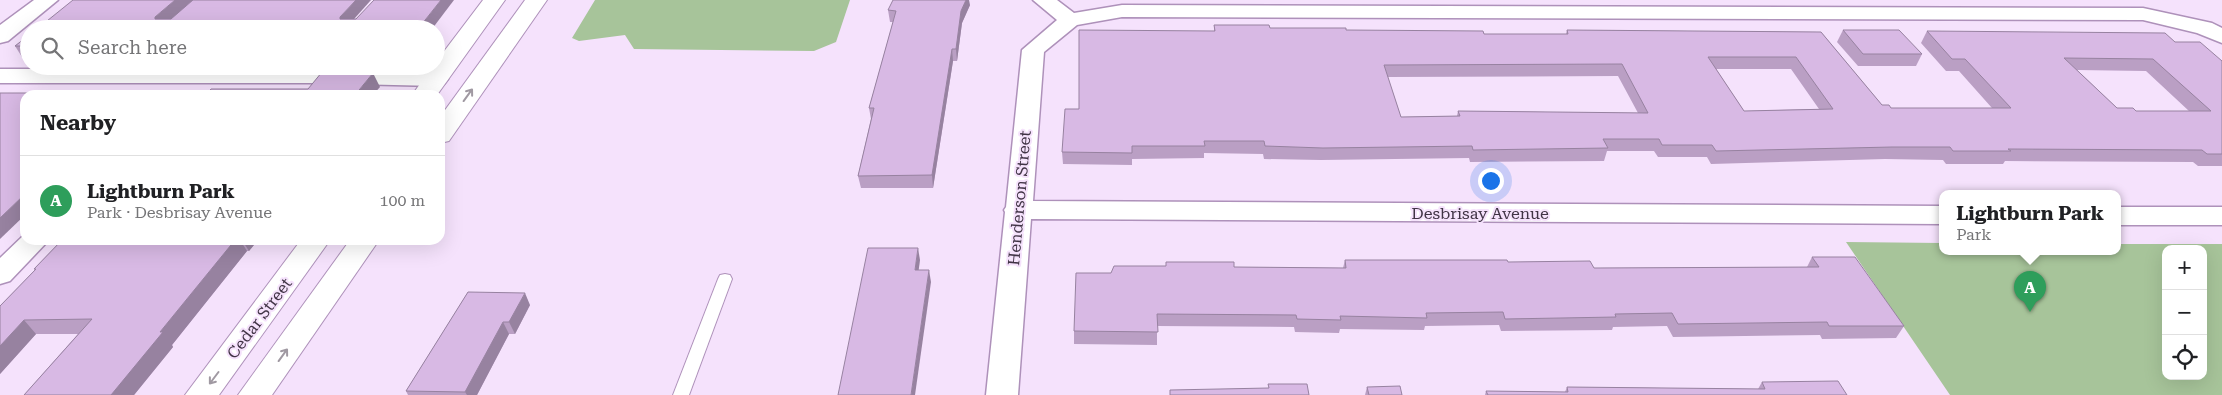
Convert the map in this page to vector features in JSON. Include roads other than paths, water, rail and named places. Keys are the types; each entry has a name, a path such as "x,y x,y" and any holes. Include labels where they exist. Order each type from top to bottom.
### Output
{"main road":[{"path":"445,67 494,0"},
{"path":"445,128 536,0"},
{"path":"430,87 439,75"},
{"name":"Cedar Street","path":"201,395 312,245"},
{"path":"254,395 361,245"}],"street":[{"path":"21,20 47,0"},
{"path":"1044,0 1070,20 1122,11 2143,14 2204,28 2222,36"},
{"name":"Henderson Street","path":"1002,395 1032,50 1070,20"},
{"path":"0,36 20,21"},
{"path":"0,76 24,75"},
{"path":"173,75 200,77 238,75"},
{"path":"342,75 430,87"},
{"path":"186,90 200,77"},
{"name":"Desbrisay Avenue","path":"1017,210 1939,215"},
{"path":"2121,216 2222,216"},
{"path":"0,274 30,245"}],"lane":[{"path":"681,395 724,279"}],"place":[{"name":"Lightburn Park","path":"2030,312"}]}
